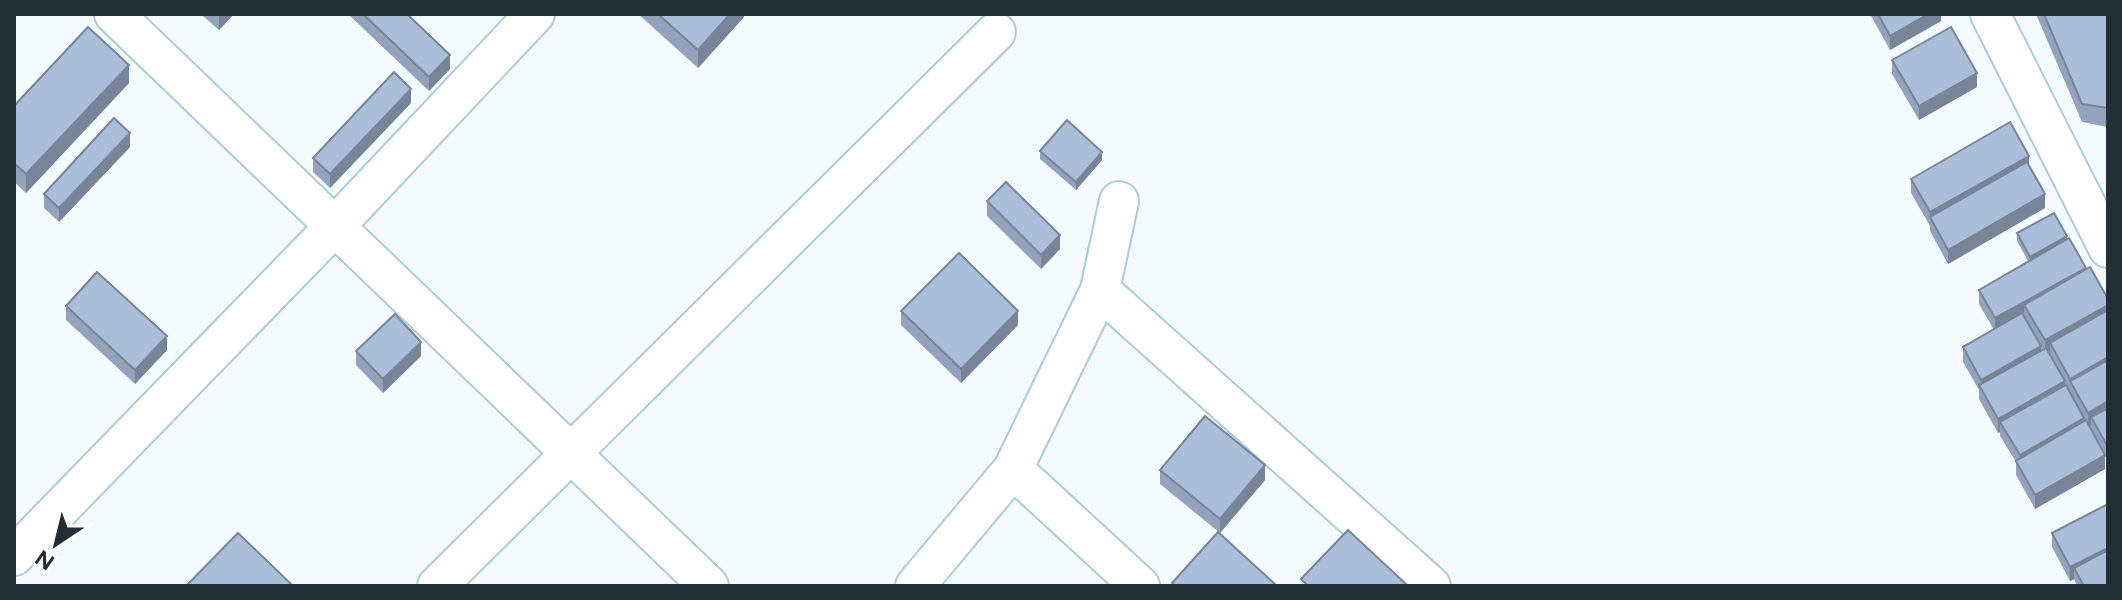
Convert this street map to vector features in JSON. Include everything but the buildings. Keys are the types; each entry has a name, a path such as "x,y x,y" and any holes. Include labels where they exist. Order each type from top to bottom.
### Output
{"street":[{"path":"114,14 709,586"},
{"path":"14,556 336,225 535,14"},
{"path":"1990,14 2108,248"},
{"path":"437,586 996,32"},
{"path":"915,586 1013,469 1100,290 1119,201"},
{"path":"1100,290 1431,586"},
{"path":"1013,469 1140,586"}]}
